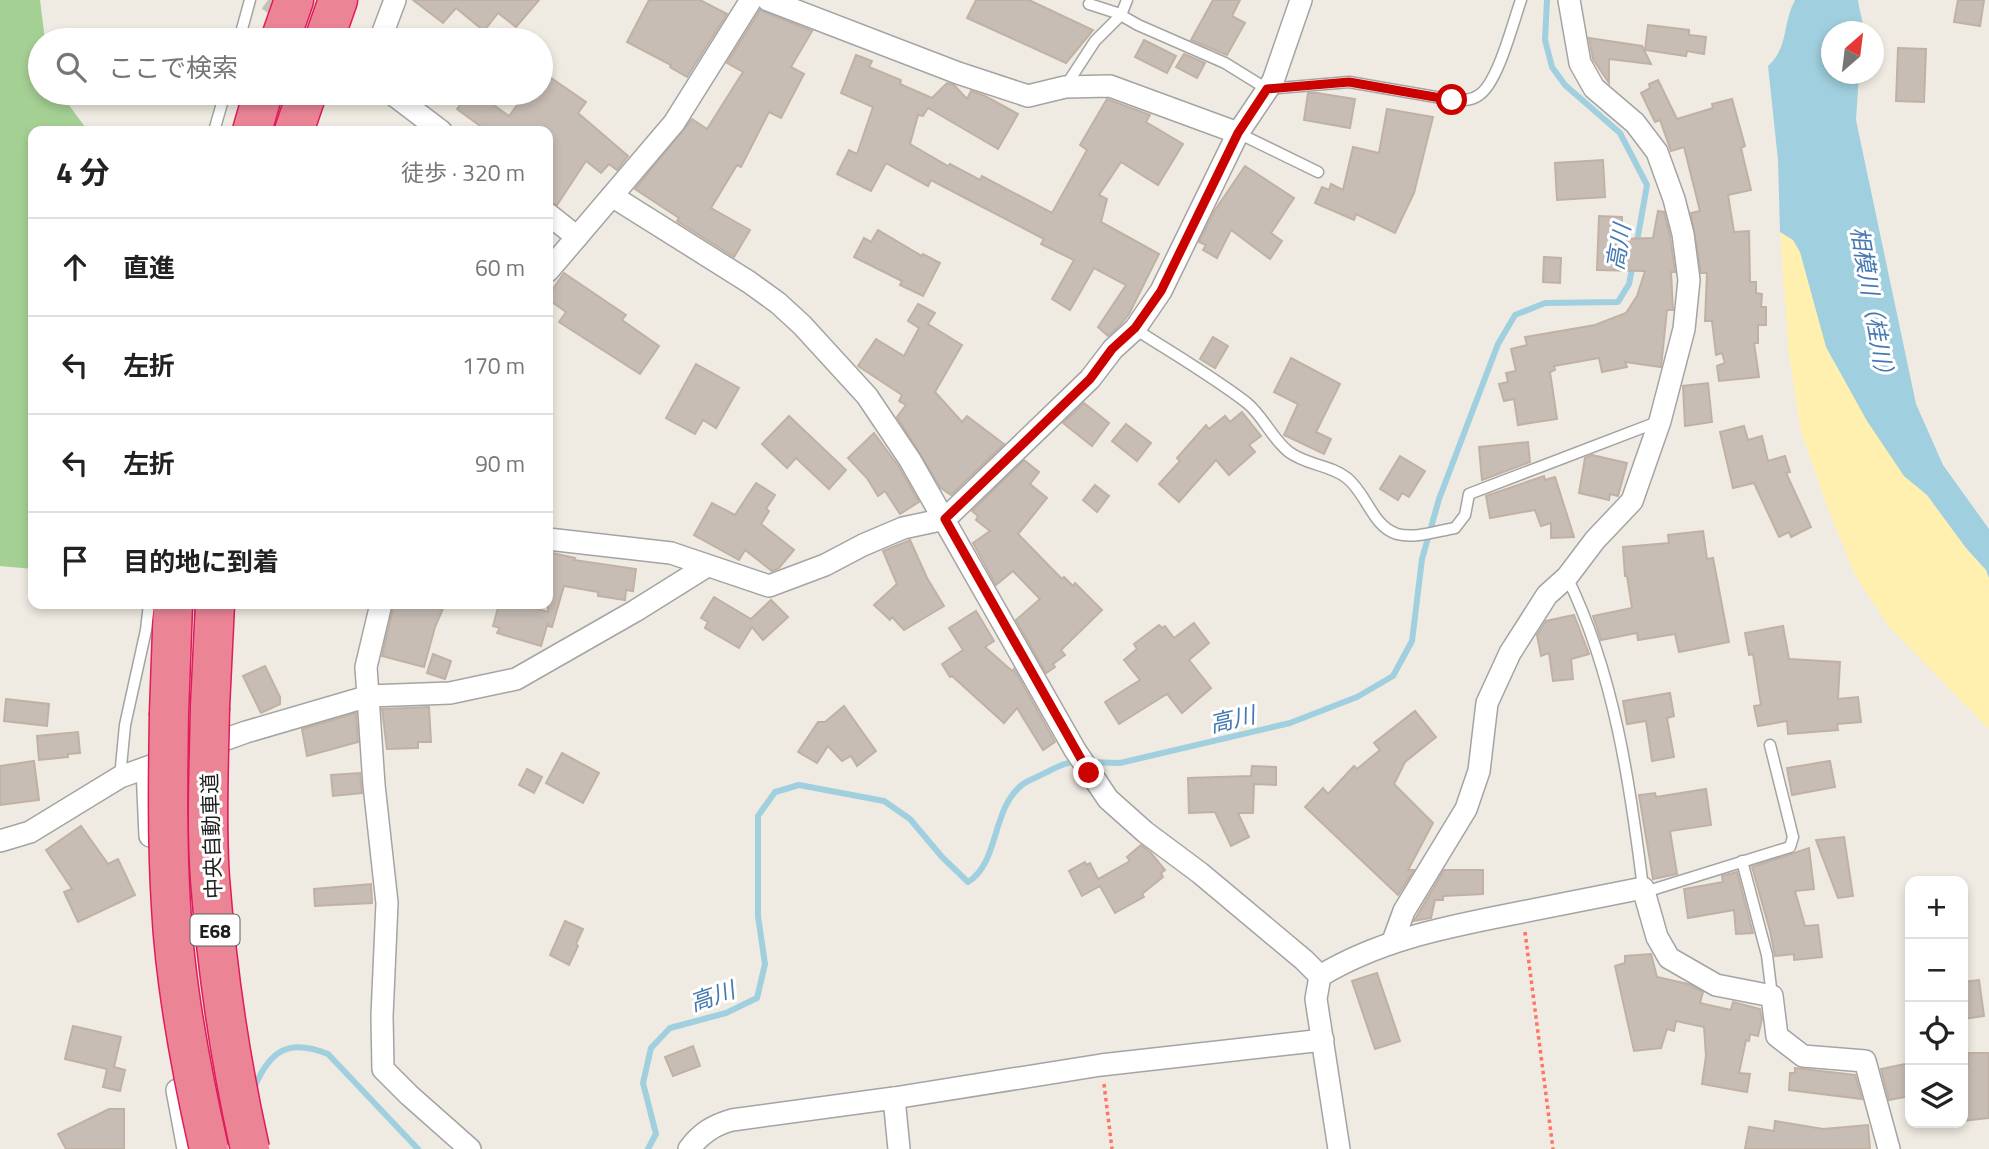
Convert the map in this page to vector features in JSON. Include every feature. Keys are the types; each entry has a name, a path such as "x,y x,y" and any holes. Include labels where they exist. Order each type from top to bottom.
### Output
{"highway":[{"path":"284,28 294,0"},
{"path":"328,28 338,0"},
{"path":"254,126 260,105"},
{"path":"297,126 303,105"},
{"name":"中央自動車道","path":"173,609 167,812 171,908 182,1002 209,1149"},
{"name":"中央自動車道","path":"215,609 208,794 210,876 230,1052 250,1149"}],"street":[{"path":"384,28 395,0"},
{"path":"553,265 674,123 751,0"},
{"path":"768,0 958,73 1028,96 1065,87 1110,86 1238,133"},
{"path":"553,540 671,553 769,586 825,565 903,528 945,519 1090,379 1112,349 1135,328 1161,291 1238,133 1273,81 1301,0"},
{"path":"1393,941 1404,911 1466,809 1479,771 1488,704 1510,653 1547,595 1567,577 1595,540 1632,501 1660,421 1684,329 1689,280 1683,234 1674,199 1657,152 1635,123 1594,88 1580,64 1569,0"},
{"path":"407,105 434,126"},
{"path":"612,196 778,303 802,325 867,396 910,460 1075,750 1108,799 1145,832 1200,873 1320,976"},
{"path":"553,218 577,237"},
{"path":"0,841 30,832 120,777 246,732 369,696 450,693 516,679 707,566"},
{"path":"381,609 366,667 374,785 387,903 382,1016 383,1069 409,1096 470,1149"},
{"path":"147,768 161,979 188,1149"},
{"path":"1320,976 1393,941 1523,912 1644,890 1657,937 1669,958 1716,985 1772,996 1777,1036 1803,1056 1865,1061 1889,1149"},
{"path":"1320,976 1316,999 1339,1149"},
{"path":"689,1149 695,1140 714,1125 732,1120 894,1098 1101,1065 1323,1040"},
{"path":"894,1098 899,1149"}],"lane":[{"path":"242,28 250,0"},
{"path":"1065,87 1095,41 1121,15 1128,0"},
{"path":"1089,4 1121,15 1225,63 1267,89 1349,82 1452,100 1468,100 1486,90 1500,62 1521,0"},
{"path":"215,126 222,105"},
{"path":"1238,133 1318,172"},
{"path":"1135,328 1250,406 1281,446 1297,458 1345,476 1356,486 1380,523 1398,534 1418,535 1455,528 1465,515 1469,494 1660,421"},
{"path":"1567,577 1582,610 1612,704 1631,794 1644,890 1703,876 1790,847 1793,843 1770,745"},
{"path":"120,777 125,725 148,609"},
{"path":"1742,861 1767,955 1772,996"}],"path":[{"path":"1523,912 1553,1149"},
{"path":"1101,1065 1112,1149"}],"green space":[{"path":"0,0 40,0 44,28 28,28 28,105 69,105 84,126 28,126 28,569 0,566"}],"sand":[{"path":"1780,232 1793,240 1800,252 1830,355 1904,476 1927,495 1966,548 1986,570 1989,578 1989,729 1889,627 1855,575 1801,432 1789,354"}],"water":[{"name":"相模川（桂川）","path":"1795,0 1858,0 1863,21 1821,21 1821,84 1858,84 1856,120 1916,404 1943,465 1989,529 1989,578 1986,570 1966,548 1927,495 1904,476 1867,421 1826,347 1800,252 1793,240 1780,232 1778,160 1768,66 1779,51"}],"building":[{"path":"413,0 539,0 516,27 498,13 486,28 480,28 456,8 443,23"},
{"path":"649,0 700,0 727,14 687,77 670,67 671,65 627,42"},
{"path":"976,0 1029,0 1093,30 1066,63 967,18"},
{"path":"1213,0 1240,0 1232,16 1245,23 1227,55 1191,40"},
{"path":"1958,0 1984,0 1980,26 1954,22"},
{"path":"760,10 812,31 791,67 804,74 781,118 769,112 741,167 737,165 711,208 750,230 734,257 677,221 679,218 635,189 692,119 707,129 743,72 727,63"},
{"path":"1648,25 1689,30 1689,35 1706,37 1704,54 1687,51 1686,56 1645,50"},
{"path":"1589,38 1642,46 1651,64 1609,59 1609,83 1593,59"},
{"path":"1144,40 1176,56 1167,73 1135,57"},
{"path":"1898,48 1926,49 1924,102 1896,101"},
{"path":"1184,54 1205,63 1197,78 1176,67"},
{"path":"856,55 872,61 869,67 901,80 900,84 932,98 947,83 954,85 967,99 971,91 1018,114 998,149 928,108 923,116 918,115 910,144 948,166 950,164 980,180 982,176 1052,213 1087,150 1080,145 1107,99 1150,115 1146,122 1183,144 1158,185 1121,162 1099,195 1107,199 1101,222 1159,254 1129,314 1121,324 1108,336 1098,327 1126,285 1094,268 1070,310 1052,299 1074,260 1041,244 1044,239 931,180 928,186 886,163 871,191 837,174 849,150 857,154 873,107 841,93"},
{"path":"553,79 586,102 578,113 628,156 617,170 609,164 601,173 586,161 557,205 553,203 553,126 480,126 457,109 460,105 494,105 509,116 517,105 553,105"},
{"path":"1658,80 1677,119 1713,108 1712,104 1732,99 1745,146 1741,148 1751,190 1728,195 1734,232 1749,231 1750,282 1756,282 1756,293 1762,294 1761,307 1766,307 1766,325 1758,325 1758,343 1754,343 1759,377 1719,381 1717,366 1725,363 1722,353 1716,355 1712,321 1705,321 1707,273 1701,273 1691,213 1700,211 1684,147 1671,151 1660,120 1655,122 1641,93 1650,88 1649,84"},
{"path":"1308,93 1355,99 1350,128 1304,120"},
{"path":"1387,109 1433,117 1414,193 1395,233 1356,214 1354,220 1315,203 1322,187 1329,190 1331,184 1343,190 1353,147 1379,153"},
{"path":"1603,160 1605,197 1557,200 1555,163"},
{"path":"1245,166 1294,198 1271,233 1282,241 1270,259 1231,230 1217,258 1203,250 1206,245 1199,242 1215,210"},
{"path":"1658,211 1664,212 1675,272 1671,272 1673,310 1667,310 1661,367 1625,362 1627,367 1602,372 1599,358 1554,366 1555,370 1550,372 1557,419 1518,425 1514,399 1504,401 1499,384 1508,382 1506,373 1516,371 1511,349 1527,345 1525,337 1595,325 1626,313 1637,296 1645,271 1597,270 1599,216 1622,217 1622,239 1653,238"},
{"path":"878,230 922,256 923,254 940,263 923,296 900,285 902,281 854,257 864,238 871,242"},
{"path":"1544,257 1561,258 1560,283 1543,282"},
{"path":"564,273 626,315 622,320 659,346 640,374 559,322 566,312 553,303 553,289"},
{"path":"918,304 935,313 928,324 962,345 935,392 962,422 967,416 1004,444 951,495 941,488 897,417 906,405 899,401 902,395 858,366 876,339 904,356 919,328 908,321"},
{"path":"1213,337 1228,346 1215,368 1200,359"},
{"path":"1291,358 1340,384 1316,432 1331,439 1324,454 1284,435 1298,404 1274,392"},
{"path":"696,364 739,388 716,428 703,420 695,434 666,418"},
{"path":"1708,383 1712,422 1685,426 1683,386"},
{"path":"1084,403 1109,423 1092,446 1063,423"},
{"path":"1242,412 1261,436 1249,445 1255,452 1229,475 1216,460 1179,502 1159,484 1180,461 1177,458 1206,425 1209,429 1225,416 1230,422"},
{"path":"789,416 846,470 829,489 796,458 787,468 762,444"},
{"path":"1126,424 1151,443 1137,461 1112,441"},
{"path":"1744,426 1748,440 1762,436 1768,461 1785,456 1790,472 1786,473 1811,527 1791,537 1789,532 1779,537 1754,483 1733,488 1720,432"},
{"path":"874,433 899,467 919,502 900,514 885,491 878,496 867,478 848,458"},
{"path":"1528,442 1530,462 1482,480 1479,447"},
{"path":"1592,455 1627,463 1618,496 1610,494 1609,500 1579,493 1585,458"},
{"path":"1400,456 1425,471 1409,497 1402,493 1398,500 1380,489"},
{"path":"1024,460 1039,472 1030,484 1047,498 1018,534 1062,579 1064,577 1073,586 1075,583 1102,610 1061,650 1065,655 1046,673 1016,620 1040,599 1013,571 996,585 973,543 990,531 976,520 978,516 972,511"},
{"path":"1544,476 1545,480 1555,477 1574,537 1551,538 1551,523 1541,526 1535,510 1490,518 1486,496"},
{"path":"756,483 775,495 761,524 794,550 779,568 772,571 745,550 739,560 694,535 712,503 735,515"},
{"path":"1095,485 1109,496 1097,512 1083,500"},
{"path":"1703,531 1707,559 1713,558 1729,642 1679,652 1675,634 1638,640 1637,633 1601,640 1593,616 1632,608 1625,576 1623,547 1669,543 1668,535"},
{"path":"910,540 927,578 944,606 904,630 892,617 890,620 874,605 897,584 883,551"},
{"path":"553,553 575,558 574,560 636,569 633,591 626,590 625,600 598,596 598,592 564,586 552,627 548,626 548,622 541,646 497,633 500,628 493,626 498,609 538,609 548,612 548,609 553,609"},
{"path":"714,597 751,619 771,600 788,617 763,640 752,627 739,648 705,628 708,622 701,618"},
{"path":"393,609 443,609 424,667 382,656"},
{"path":"976,611 994,641 985,647 1012,671 1014,669 1055,742 1043,750 1017,708 1004,723 950,677 942,664 963,650 949,628"},
{"path":"1574,615 1589,654 1571,659 1573,679 1553,681 1549,653 1541,656 1537,635 1546,621"},
{"path":"1194,623 1209,643 1189,660 1211,688 1182,713 1167,694 1119,724 1105,702 1140,680 1124,660 1137,649 1134,644 1159,625 1162,628 1165,626 1174,638"},
{"path":"1783,626 1789,659 1840,662 1838,699 1858,697 1861,722 1837,724 1838,730 1788,734 1787,721 1758,726 1754,706 1761,705 1753,654 1749,655 1745,633"},
{"path":"433,654 451,661 445,679 427,673"},
{"path":"265,666 280,697 280,704 261,713 243,676"},
{"path":"1670,693 1674,716 1667,718 1674,757 1652,761 1646,721 1627,724 1623,701"},
{"path":"6,699 49,704 47,726 4,721"},
{"path":"844,706 876,751 857,766 851,756 842,761 828,746 817,763 798,752 818,722 825,722"},
{"path":"429,707 431,742 418,742 418,748 387,749 382,709"},
{"path":"1415,711 1436,737 1405,762 1394,784 1433,823 1408,870 1414,870 1398,895 1305,807 1323,788 1328,794 1354,766 1357,769 1380,750 1374,743"},
{"path":"356,713 358,742 307,756 302,729"},
{"path":"78,732 80,753 39,760 37,736"},
{"path":"562,753 599,773 583,803 546,783"},
{"path":"34,761 39,800 0,805 0,766"},
{"path":"1830,761 1835,787 1792,795 1787,768"},
{"path":"1252,766 1276,767 1276,785 1254,784 1253,813 1238,813 1249,837 1231,846 1215,812 1189,813 1188,778 1251,776"},
{"path":"527,769 542,777 534,793 519,785"},
{"path":"360,773 362,793 333,796 331,775"},
{"path":"1706,789 1711,825 1670,831 1677,874 1653,879 1639,795 1655,793 1656,797"},
{"path":"81,826 108,864 118,859 135,895 78,922 64,892 72,889 46,850"},
{"path":"1844,837 1853,896 1838,898 1816,840"},
{"path":"1141,845 1165,870 1161,873 1163,877 1142,894 1144,897 1115,913 1100,886 1082,896 1069,871 1085,862 1086,865 1090,863 1098,879 1130,861 1127,857"},
{"path":"1809,848 1814,889 1795,891 1805,926 1818,925 1822,957 1794,960 1794,954 1775,956 1752,867"},
{"path":"1444,870 1483,870 1483,894 1443,896 1443,900 1435,900 1431,918 1414,921"},
{"path":"1737,872 1753,933 1736,934 1734,910 1688,918 1684,889 1723,882 1722,876"},
{"path":"371,884 372,903 315,906 314,889"},
{"path":"565,921 583,929 569,965 550,955"},
{"path":"1651,954 1657,977 1688,984 1703,992 1700,1003 1731,1010 1733,1002 1760,1009 1762,1019 1758,1036 1750,1034 1749,1041 1746,1040 1739,1073 1750,1074 1747,1092 1702,1084 1706,1056 1704,1027 1676,1021 1674,1031 1667,1029 1661,1048 1634,1051 1615,966 1625,963 1625,956"},
{"path":"1377,973 1400,1041 1375,1049 1352,981"},
{"path":"1979,980 1984,1016 1968,1018 1968,981"},
{"path":"73,1026 121,1037 114,1067 125,1070 120,1091 103,1087 107,1069 65,1059"},
{"path":"693,1046 700,1066 673,1076 665,1057"},
{"path":"1968,1053 1989,1053 1989,1118 1968,1120"},
{"path":"1905,1064 1905,1097 1889,1100 1881,1069"},
{"path":"1795,1068 1855,1075 1862,1099 1789,1090 1790,1073 1795,1073"},
{"path":"109,1109 124,1109 124,1149 66,1149 58,1134"},
{"path":"1775,1121 1823,1129 1868,1125 1870,1149 1745,1149 1749,1127 1774,1131"}],"waterway":[{"name":"高川","path":"1547,0 1545,40 1552,67 1565,85 1620,133 1647,185 1636,247"},
{"name":"高川","path":"1089,762 1120,763 1290,723 1357,697 1393,676 1412,641 1422,559 1439,499 1498,344 1515,315 1545,303 1618,302 1629,284 1633,264"},
{"name":"高川","path":"648,1149 656,1134 643,1083 651,1048 670,1028 726,1013 757,998 765,964 758,916 758,816 775,792 799,785 884,801 910,819 942,857 968,882 986,862 1005,807 1013,794 1030,780 1060,766 1079,761"},
{"name":"高川","path":"254,1088 267,1064 282,1051 302,1047 328,1054 418,1149"}],"tunnel":[{"path":"268,0 295,20"}],"route":[{"path":"1089,773 945,519 1090,379 1112,349 1135,328 1161,291 1238,133 1267,89 1349,82 1452,100"}]}
